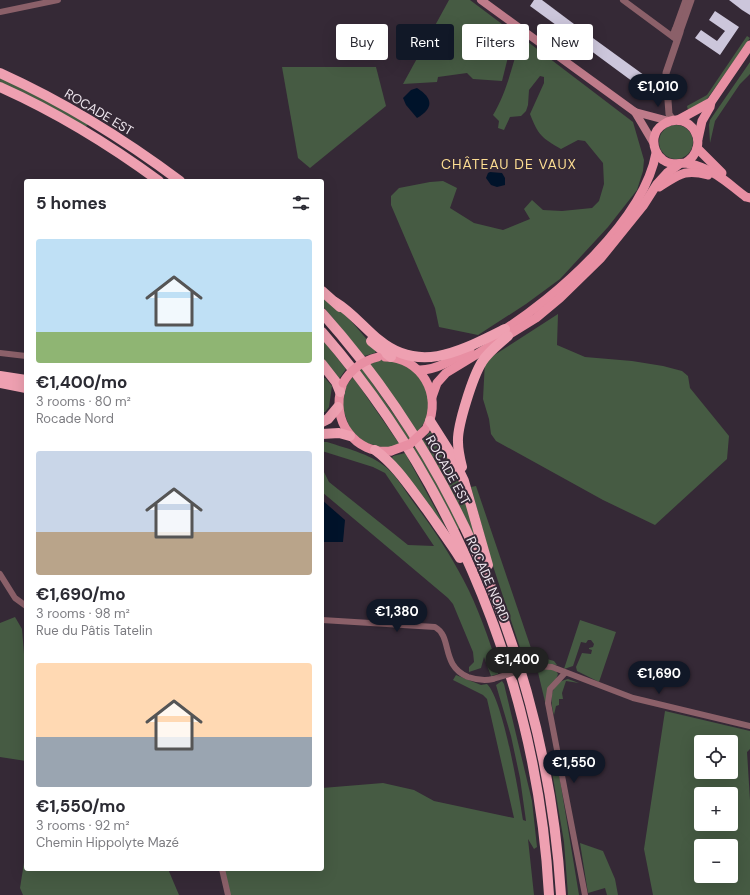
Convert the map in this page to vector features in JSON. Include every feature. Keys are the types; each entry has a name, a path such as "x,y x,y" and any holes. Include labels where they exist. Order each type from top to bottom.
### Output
{"highway":[{"name":"ROCADE EST","path":"0,73 38,91 99,126 145,155 177,179"},
{"name":"ROCADE EST","path":"0,87 60,117 156,179"},
{"path":"324,293 335,302 374,344 391,357"},
{"path":"335,302 346,309 374,336 387,346 401,353 418,357 438,357 451,354 506,332"},
{"name":"ROCADE EST","path":"324,316 383,390 411,431 438,476 479,559 498,605 517,659"},
{"path":"506,332 481,363 461,419 458,442 464,481 485,558 506,619 532,710 545,770 556,844 561,895"},
{"name":"ROCADE NORD","path":"324,334 356,373 413,456 440,505 479,588 506,662 527,741 545,846 549,895"},
{"path":"324,367 341,388"},
{"path":"0,376 24,380"},
{"path":"0,383 24,388"},
{"path":"324,421 328,419 338,408"},
{"path":"427,426 451,454 464,481"},
{"path":"324,434 339,433 350,436"},
{"path":"375,450 394,467 456,552 477,596 513,686"}],"main road":[{"path":"482,0 635,112 673,121 684,122 691,126 697,135 698,144 714,167 750,195"},
{"path":"418,370 434,367 455,358 536,318 581,278 622,233 664,176 693,157 698,144 701,122 711,102 750,45"},
{"path":"432,397 437,384 446,373 506,332 531,312 557,291 596,252 632,208 646,185 652,173 655,148 654,139 658,130 711,102"},
{"path":"635,112 659,157 668,163 682,164 708,170 728,183 730,186"},
{"path":"656,187 677,175 694,172 708,175 750,198"},
{"path":"378,357 391,357 405,361 418,370 428,382 433,408 427,426 410,444 391,451 375,450 362,445 350,436 341,420 338,408 341,388 349,374 357,366 367,360 378,357"}],"street":[{"path":"0,12 58,0"},
{"path":"623,0 661,27 676,33"},
{"path":"673,121 669,114 666,73 686,0"},
{"path":"676,33 691,0"},
{"path":"0,352 24,356"},
{"path":"0,574 15,598 24,605"},
{"path":"324,620 435,627 441,632 449,658 458,671 478,680 493,679 535,666 552,667 633,698 750,726"},
{"path":"565,673 550,689 548,703 585,895"},
{"path":"222,871 228,895"}],"green space":[{"path":"449,0 470,0 502,24 462,24 462,60 507,60 502,81 473,79 467,73 438,77 437,82 403,84 416,60 454,60 454,24 436,24"},
{"path":"747,36 750,38 710,95 705,101 688,110 687,106 707,95"},
{"path":"529,43 537,49 537,60 552,60 633,122 644,160 643,171 637,190 608,227 560,279 526,304 478,335 439,327 435,308 391,205 391,196 399,188 443,181 457,188 450,208 474,223 503,230 530,219 524,209 532,200 543,210 562,211 592,208 599,201 604,184 603,163 585,141 578,140 561,149 549,142 538,131 530,114 544,83 544,77 540,76 529,90 526,111 521,116 510,117 504,130 498,128 499,121 493,115 506,88 514,60 529,60"},
{"path":"750,62 750,74 740,84 715,121 710,143 710,120"},
{"path":"282,67 376,67 386,106 310,168 298,158"},
{"path":"0,77 32,92 88,124 85,128 0,83"},
{"path":"679,125 686,127 691,132 693,142 691,152 686,157 673,159 666,157 661,152 659,139 661,132 666,127"},
{"path":"324,295 351,321 376,350 375,353 364,356 324,307"},
{"path":"558,314 557,345 585,357 632,361 682,371 688,376 690,388 729,436 727,459 655,525 603,500 496,441 491,434 489,419 483,399 485,361"},
{"path":"324,342 346,369 339,379 324,361"},
{"path":"381,360 400,363 416,373 425,388 428,398 429,411 425,421 417,433 370,364"},
{"path":"362,368 411,439 407,441 358,371"},
{"path":"353,377 400,445 386,448 366,443 351,431 342,407 346,386"},
{"path":"324,378 332,386 329,407 325,412"},
{"path":"432,432 453,463 477,537 475,538 444,477 422,441 429,433"},
{"path":"324,442 352,450 377,461 384,465 399,482 440,540 463,579 486,633 498,667 498,674 491,676 484,657 481,668 469,672 469,667 474,662 473,652 453,604 448,598 324,494 324,472 329,482 408,545 434,546 385,473 373,467 324,452"},
{"path":"416,446 461,528 456,530 412,449"},
{"path":"405,453 452,539 392,458 393,456"},
{"path":"476,486 532,651 536,656 554,661 557,665 545,664 526,666 492,563 471,487"},
{"path":"15,617 22,629 24,654 24,761 0,757 0,623"},
{"path":"580,620 616,632 599,682 577,671 576,667 582,653 591,654 592,650 589,648 593,647 594,644 591,640 588,640 586,643 581,642 573,666 564,669"},
{"path":"542,667 556,671 558,674 546,706 537,668"},
{"path":"456,675 481,685 487,684 493,693 499,708 510,748 523,820 526,821 520,778 511,736 496,685 502,681 504,684 532,801 537,847 534,849 528,839 534,895 230,895 224,871 324,871 324,788 383,783 414,790 434,801 514,818 487,699 483,695 453,680"},
{"path":"568,679 579,683 566,681 562,693 563,699 559,699 559,705 556,706 554,715 552,693 557,684"},
{"path":"665,711 750,731 750,749 747,752 750,800 750,895 653,895 644,849"},
{"path":"551,766 558,768 579,895 568,895 564,842"},
{"path":"580,843 603,851 615,879 618,895 607,895 605,888 588,893"},
{"path":"24,863 24,871 169,871 179,895 23,895 20,888"}],"water":[{"path":"417,88 429,99 429,107 417,118 406,105 403,98 411,90"},
{"path":"490,172 502,173 505,178 505,185 497,187 491,185 486,178"},
{"path":"324,502 345,520 343,542 324,542"}],"building":[{"path":"534,0 542,0 574,24 555,24 530,6"},
{"path":"729,0 750,0 750,15 742,10"},
{"path":"715,11 739,27 720,55 695,38 701,30 717,41 725,31 709,20"},
{"path":"593,38 648,78 645,85 643,84 640,87 593,52"}],"district":[{"name":"CHÂTEAU DE VAUX","path":"509,164"}]}
